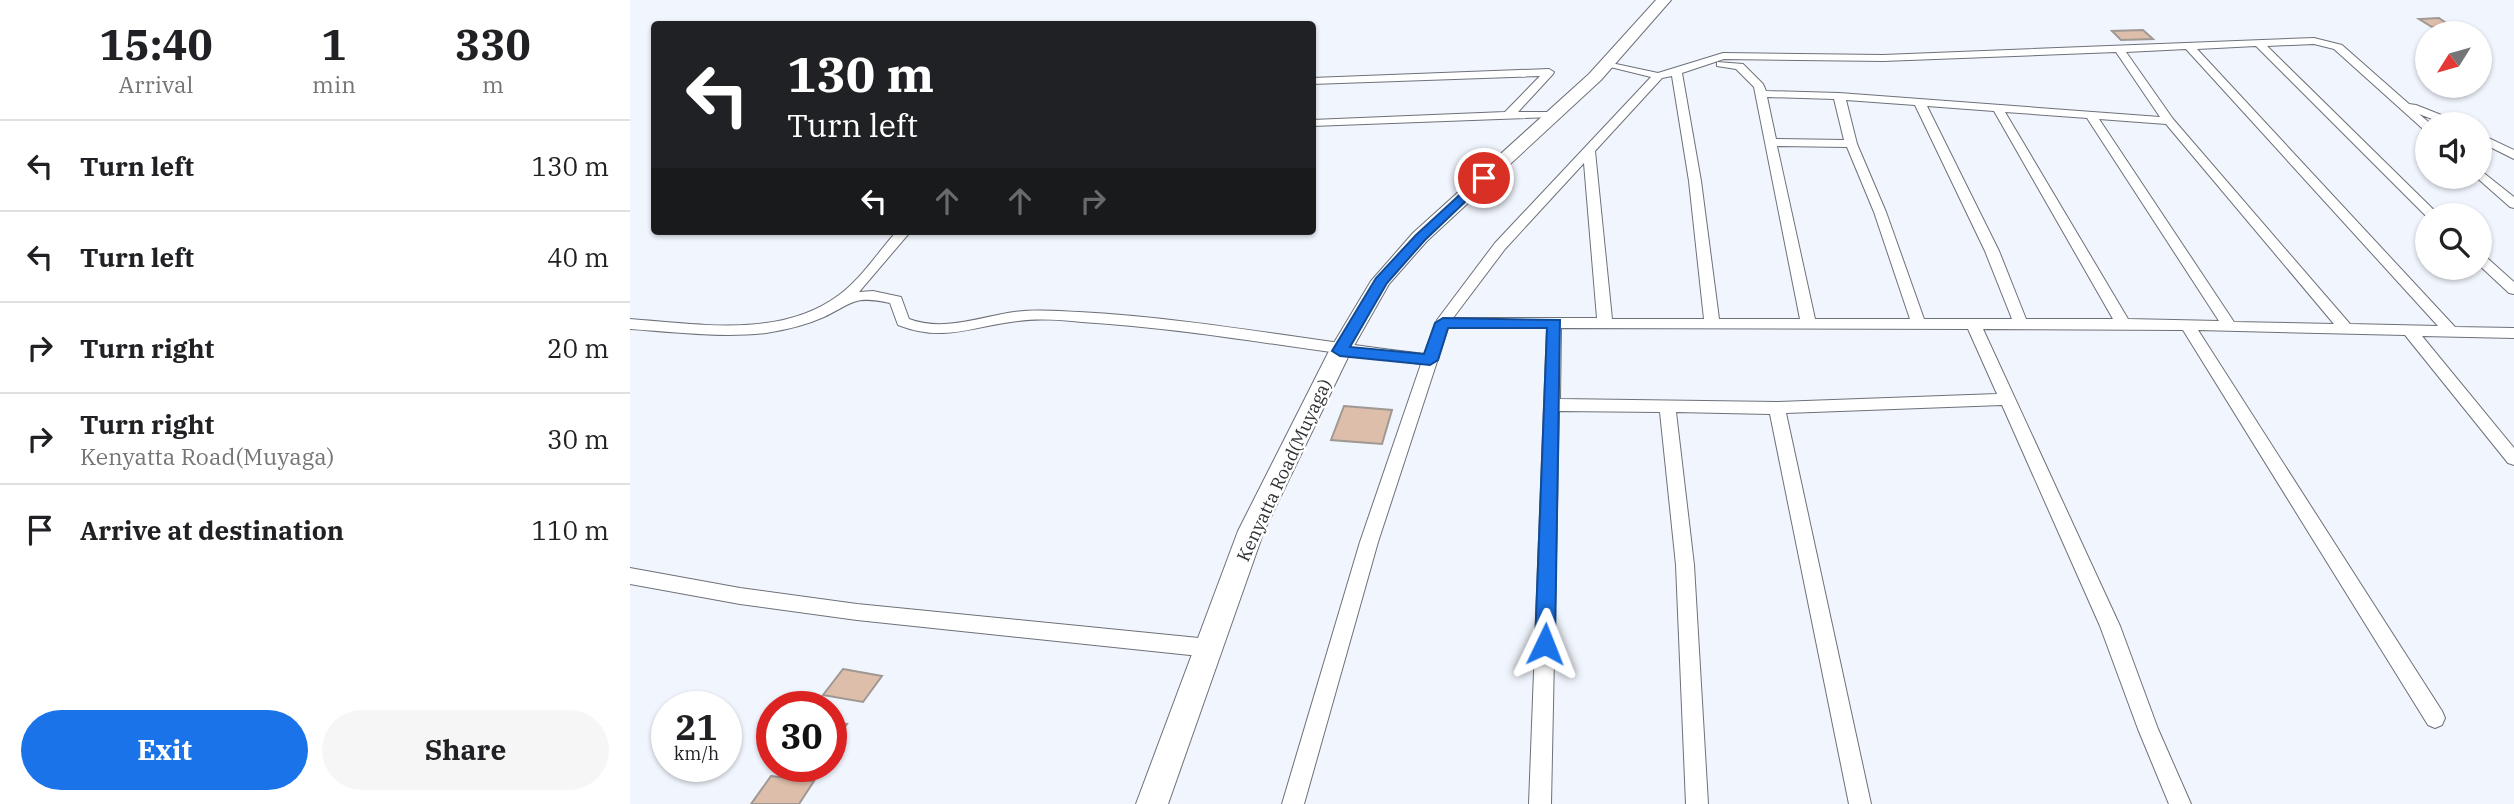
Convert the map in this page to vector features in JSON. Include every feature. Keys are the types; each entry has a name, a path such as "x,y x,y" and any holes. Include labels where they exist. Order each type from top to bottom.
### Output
{"main road":[{"name":"Kenyatta Road(Muyaga)","path":"1152,804 1251,531 1340,351 1381,281 1420,237 1606,63 1664,0"}],"street":[{"path":"1606,63 1658,76 1723,56 1883,58 2314,41 2329,44 2346,54 2415,116"},
{"path":"2259,44 2421,203"},
{"path":"2189,46 2450,330"},
{"path":"2119,49 2169,121 2345,328"},
{"path":"1691,66 1739,66 1748,72 1759,86 1809,325"},
{"path":"1316,81 1549,72 1508,116"},
{"path":"1677,72 1695,181 1712,324"},
{"path":"1293,804 1370,542 1443,323 1500,246 1658,76"},
{"path":"1760,94 1839,96 2169,121"},
{"path":"1839,96 1851,144 1880,212 1919,326"},
{"path":"2399,102 2424,112"},
{"path":"1920,103 1992,251 2022,326"},
{"path":"1998,109 2123,324"},
{"path":"1316,123 1554,114"},
{"path":"2092,117 2229,325"},
{"path":"1770,142 1851,144"},
{"path":"2492,144 2514,155"},
{"path":"1589,150 1605,323"},
{"path":"2492,185 2514,204"},
{"path":"630,324 755,330 787,325 818,313 844,298 900,235"},
{"path":"2492,270 2514,290"},
{"path":"844,298 873,295 895,300 903,322 915,328 935,330 1010,316 1034,315 1152,325 1340,351 1430,360"},
{"path":"1443,323 1919,326 2123,324 2514,332"},
{"path":"1540,804 1554,324"},
{"path":"1975,325 2110,626 2148,729 2180,804"},
{"path":"2188,327 2435,718"},
{"path":"2408,329 2514,459"},
{"path":"1552,405 1777,408 2007,399"},
{"path":"1667,405 1685,565 1698,804"},
{"path":"1777,408 1860,804"},
{"path":"630,576 737,595 1014,630 1209,648"}],"building":[{"path":"2439,18 2443,21 2422,21 2419,19"},
{"path":"2143,30 2153,39 2121,40 2112,31"},
{"path":"1344,406 1392,410 1382,444 1331,440"},
{"path":"843,669 882,676 863,702 847,699 847,691 826,691"},
{"path":"767,782 813,782 799,804 751,804"}],"route":[{"path":"1484,178 1420,237 1381,281 1340,351 1430,360 1443,323 1554,324 1545,644"}]}
